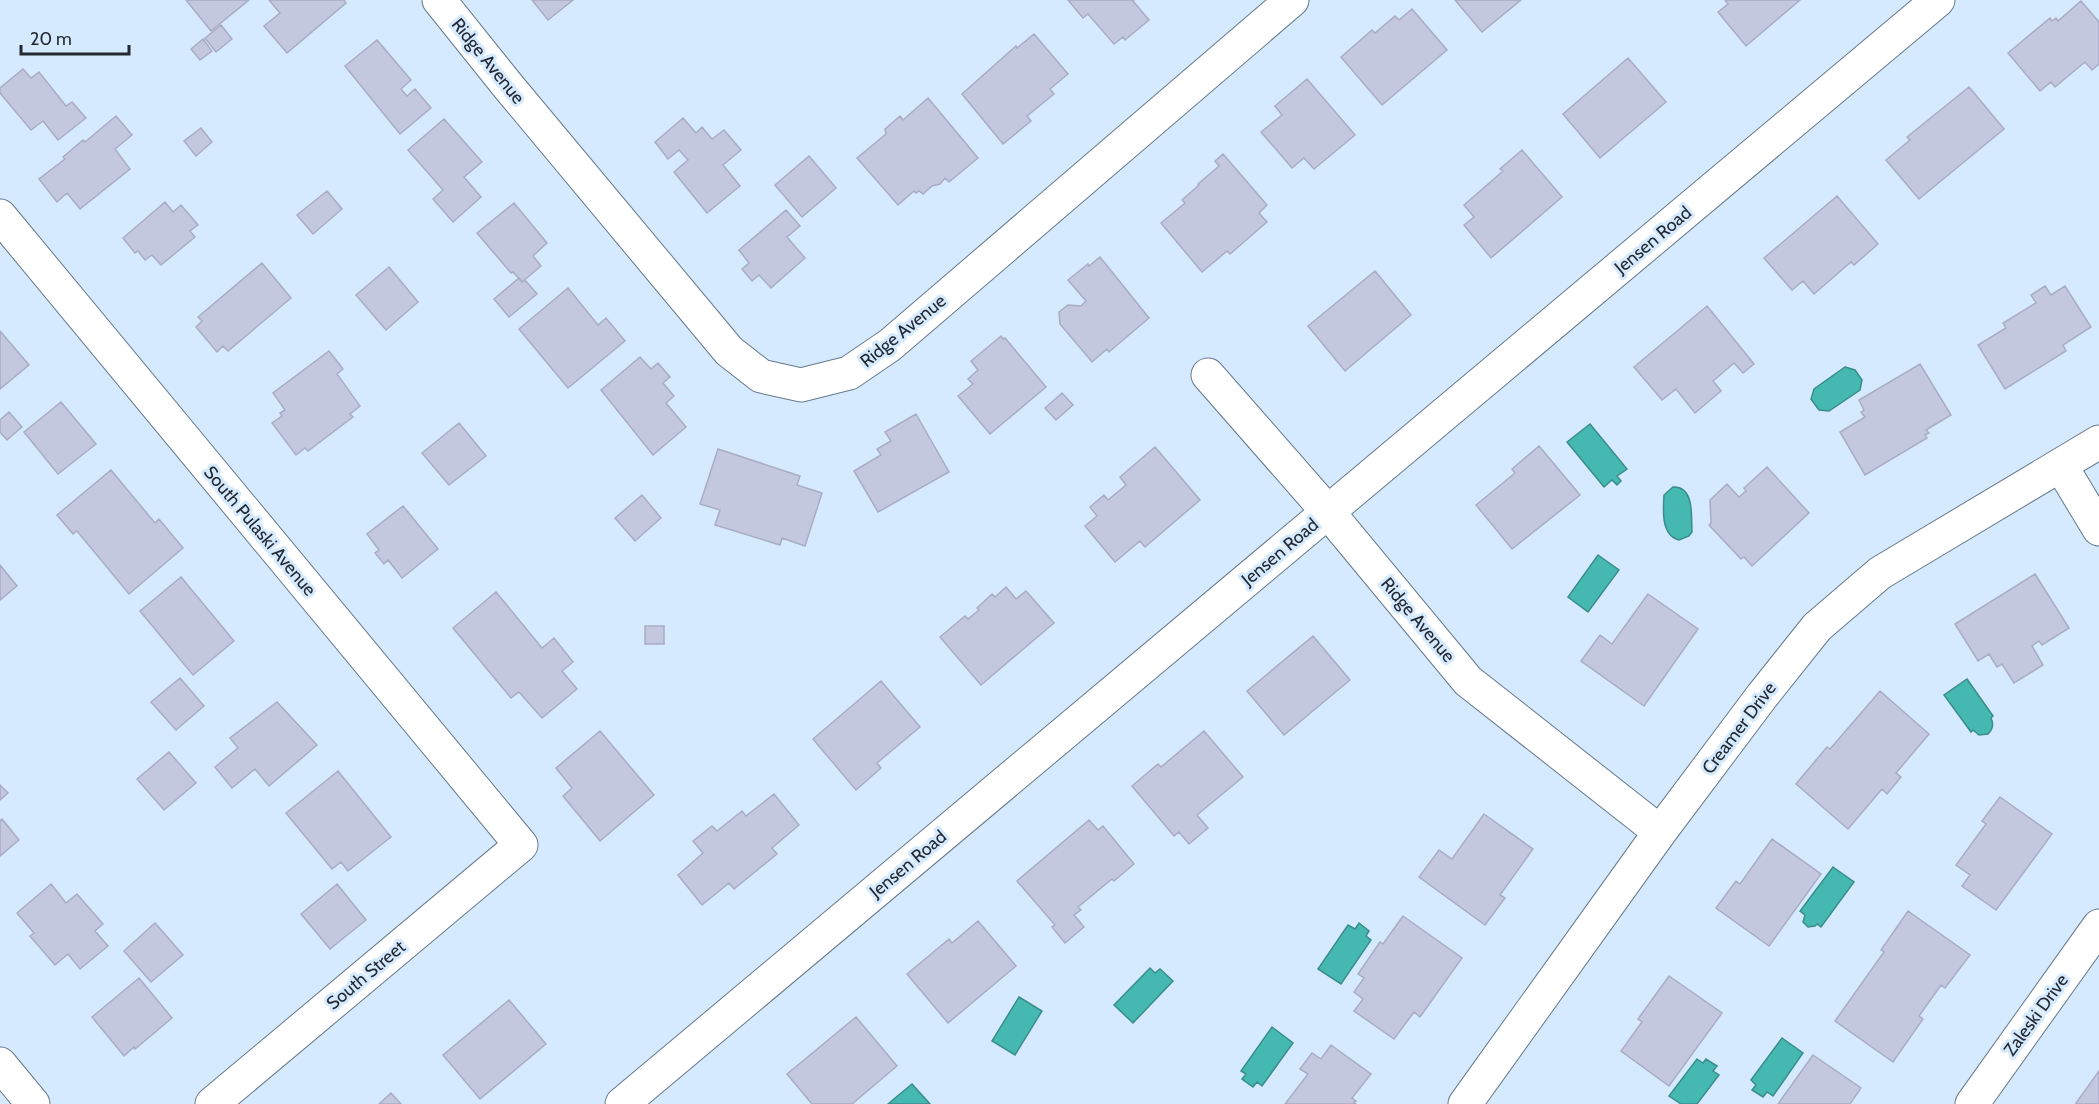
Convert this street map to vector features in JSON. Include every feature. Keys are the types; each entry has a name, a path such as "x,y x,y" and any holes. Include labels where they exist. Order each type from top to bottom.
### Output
{"street":[{"name":"Ridge Avenue","path":"439,0 729,351 761,376 801,385 849,373 890,345 1292,0"},
{"name":"Jensen Road","path":"622,1104 1938,0"},
{"name":"South Pulaski Avenue","path":"0,216 521,845"},
{"name":"Ridge Avenue","path":"1208,375 1328,512 1468,681 1660,832"},
{"name":"Creamer Drive","path":"1465,1104 1660,832 1817,627 1880,573 2099,442"},
{"path":"2061,466 2099,529"},
{"name":"South Street","path":"212,1104 521,845"},
{"name":"Zaleski Drive","path":"1972,1104 2099,926"},
{"path":"0,1064 33,1104"}],"shaded area":[{"path":"1845,367 1855,370 1862,380 1860,390 1829,411 1819,410 1811,399 1814,389"},
{"path":"1590,424 1627,469 1617,476 1621,481 1617,485 1612,480 1604,487 1567,442"},
{"path":"1673,487 1685,492 1691,511 1692,532 1689,536 1679,540 1669,533 1664,522 1664,495"},
{"path":"1598,555 1619,570 1588,612 1568,597"},
{"path":"1967,679 1993,716 1991,730 1988,734 1979,735 1973,730 1971,732 1944,695"},
{"path":"1833,867 1854,882 1821,927 1817,924 1808,927 1803,922 1805,915 1800,911"},
{"path":"1359,923 1369,931 1366,936 1371,940 1341,984 1318,969 1348,925 1355,929"},
{"path":"1150,968 1155,973 1160,969 1173,981 1133,1023 1114,1005"},
{"path":"1019,997 1042,1011 1015,1055 992,1041"},
{"path":"1272,1027 1293,1043 1262,1086 1257,1082 1253,1087 1242,1079 1246,1074 1241,1071"},
{"path":"1782,1038 1803,1053 1773,1096 1767,1092 1763,1097 1752,1090 1756,1085 1751,1080"},
{"path":"1697,1059 1703,1063 1706,1059 1717,1066 1713,1071 1719,1075 1697,1104 1681,1104 1669,1096"},
{"path":"912,1084 930,1104 888,1104"}],"building":[{"path":"186,0 249,0 211,31"},
{"path":"269,0 344,0 346,3 287,53 264,26 280,13"},
{"path":"532,0 573,0 548,20"},
{"path":"1068,0 1134,0 1149,20 1125,40 1123,37 1114,44 1088,14 1083,18"},
{"path":"1455,0 1521,0 1482,32"},
{"path":"1725,0 1800,0 1746,46 1718,12 1728,4"},
{"path":"2081,1 2099,22 2099,64 2092,70 2085,62 2055,87 2051,82 2040,91 2008,53 2050,18 2052,21 2056,18 2058,21"},
{"path":"1412,9 1447,50 1382,105 1341,57 1372,30 1375,33 1395,16 1399,20"},
{"path":"221,25 232,39 216,52 205,38"},
{"path":"1034,34 1068,74 1050,89 1054,94 1027,116 1031,121 1003,144 962,94 1016,46 1017,48"},
{"path":"203,39 212,51 200,60 191,49"},
{"path":"377,40 411,80 401,89 407,96 415,89 431,108 400,134 345,66"},
{"path":"1628,58 1666,102 1600,158 1563,114"},
{"path":"23,69 31,78 39,72 66,106 72,102 86,118 58,140 43,121 31,130 0,93 0,88"},
{"path":"1307,79 1355,135 1314,169 1304,158 1292,168 1261,132 1282,115 1275,106"},
{"path":"1969,87 2004,129 1919,199 1886,160 1910,140 1907,137"},
{"path":"928,98 978,158 949,182 945,178 940,184 932,186 923,194 914,191 898,205 857,158 886,134 885,129 900,116 903,120"},
{"path":"116,116 132,135 115,149 130,169 80,209 67,193 57,202 39,179 65,159 63,157 83,140 85,142"},
{"path":"683,118 696,133 702,127 712,139 724,130 741,150 723,165 740,186 707,213 674,172 688,160 679,150 668,159 655,142"},
{"path":"444,119 482,162 464,177 481,197 453,222 433,199 443,190 408,150"},
{"path":"201,128 212,142 196,156 184,141"},
{"path":"1522,150 1562,197 1491,258 1464,225 1474,217 1464,205 1503,171 1500,169"},
{"path":"1223,154 1267,205 1259,213 1267,222 1230,254 1227,251 1202,272 1161,223 1185,203 1182,200 1219,166 1215,161"},
{"path":"809,156 836,188 802,217 775,185"},
{"path":"327,191 342,209 313,234 297,215"},
{"path":"1837,196 1878,244 1854,265 1851,262 1814,294 1803,281 1792,290 1764,258"},
{"path":"165,202 173,212 181,205 198,225 190,231 195,237 161,265 152,255 145,260 138,251 135,253 123,238"},
{"path":"514,203 547,243 533,256 541,266 522,282 513,272 511,273 477,233"},
{"path":"786,210 800,226 787,237 805,258 771,288 759,275 752,281 742,269 749,263 739,250"},
{"path":"1100,257 1149,318 1109,352 1107,349 1092,362 1060,324 1059,312 1068,305 1081,306 1086,301 1068,280"},
{"path":"262,263 291,298 228,351 223,346 217,352 196,327 202,321 198,317"},
{"path":"389,267 418,302 386,330 356,295"},
{"path":"1375,271 1411,315 1345,371 1308,326"},
{"path":"519,278 522,282 525,280 537,294 509,317 494,299"},
{"path":"2045,286 2051,295 2065,286 2091,327 2063,345 2066,351 2005,389 1978,345 2006,328 2003,323 2036,303 2031,295"},
{"path":"568,288 598,325 606,318 625,341 568,388 519,329"},
{"path":"1707,306 1754,364 1743,373 1734,363 1713,381 1721,391 1695,413 1676,389 1662,400 1634,367"},
{"path":"0,331 29,365 0,389"},
{"path":"1001,336 1046,387 990,434 958,396 973,384 968,379 978,370 971,361"},
{"path":"329,351 343,369 337,374 360,406 350,414 353,417 308,451 305,448 296,455 272,423 282,416 280,413 285,410 273,393"},
{"path":"640,357 651,369 658,363 670,377 663,383 674,396 666,403 686,427 653,455 601,390"},
{"path":"1920,364 1951,415 1926,430 1929,433 1925,435 1927,438 1865,475 1840,432 1865,417 1861,412 1864,410 1859,400"},
{"path":"1062,393 1073,405 1056,420 1045,408"},
{"path":"61,402 96,444 58,474 24,432"},
{"path":"9,412 22,427 7,440 0,432 0,420"},
{"path":"916,414 949,472 878,512 854,471 881,455 877,449 891,441 885,432"},
{"path":"459,423 486,456 449,485 422,453"},
{"path":"1539,446 1580,495 1512,549 1476,505 1515,473 1512,469"},
{"path":"1155,447 1200,500 1145,547 1140,541 1115,562 1085,526 1097,516 1090,507 1104,495 1108,500 1126,485 1120,477"},
{"path":"718,449 800,476 797,485 822,493 805,546 782,538 780,545 715,525 720,510 700,504"},
{"path":"1767,467 1809,513 1752,566 1744,557 1741,559 1709,525 1711,523 1710,500 1727,484 1739,497 1746,491 1744,488"},
{"path":"111,470 155,523 159,519 183,548 129,594 77,531 73,534 57,515"},
{"path":"642,495 661,518 635,541 615,518"},
{"path":"403,506 438,549 402,578 388,560 384,564 375,553 379,550 367,534"},
{"path":"0,565 17,586 0,600"},
{"path":"2035,574 2069,628 2042,645 2039,641 2032,646 2043,665 2014,683 2002,664 1997,667 1989,654 1978,661 1955,624"},
{"path":"181,577 234,641 193,675 140,611"},
{"path":"1006,587 1016,599 1026,591 1054,623 981,685 940,637 965,616 968,619 979,610 977,608 992,594 995,597"},
{"path":"496,592 542,648 554,638 573,662 562,671 577,689 542,718 519,692 511,698 453,628"},
{"path":"1648,594 1698,629 1644,706 1581,661 1600,635 1612,644"},
{"path":"645,626 664,626 664,644 645,644"},
{"path":"1313,636 1350,680 1284,735 1247,691"},
{"path":"180,678 204,706 176,730 151,702"},
{"path":"881,681 920,727 877,763 881,768 856,790 813,739"},
{"path":"1880,691 1929,734 1896,773 1901,777 1887,794 1882,789 1848,829 1796,784"},
{"path":"277,702 317,745 269,786 255,769 232,788 215,767 238,748 230,738"},
{"path":"600,731 654,795 600,841 563,796 572,788 556,768"},
{"path":"1204,731 1243,777 1197,815 1208,828 1189,844 1179,832 1174,836 1132,786 1158,764 1161,767"},
{"path":"169,752 196,783 164,810 137,779"},
{"path":"338,771 391,837 348,871 341,862 332,869 286,813"},
{"path":"0,785 8,793 0,800"},
{"path":"774,794 799,825 772,848 777,854 734,889 729,883 702,905 678,875 703,853 693,841 712,826 717,831 742,811 746,816"},
{"path":"2000,797 2052,834 1996,910 1962,886 1970,875 1956,865 1986,824 1982,821"},
{"path":"1484,814 1533,849 1500,895 1505,898 1485,925 1419,877 1439,850 1452,859"},
{"path":"2,819 19,840 0,856 0,821"},
{"path":"1089,820 1098,830 1103,826 1134,864 1078,907 1081,910 1074,915 1084,927 1065,943 1052,927 1055,925 1017,881"},
{"path":"1772,839 1821,874 1769,946 1716,908 1736,881 1740,884"},
{"path":"51,884 66,903 77,894 103,924 95,931 108,946 80,969 68,954 55,965 30,936 34,933 17,913"},
{"path":"337,884 366,920 330,949 301,914"},
{"path":"1908,911 1970,955 1945,988 1941,985 1919,1016 1923,1019 1893,1062 1835,1021 1884,952 1881,950"},
{"path":"1403,916 1462,958 1420,1017 1414,1012 1394,1039 1354,1011 1363,999 1354,992 1364,978 1358,974 1380,942 1383,944"},
{"path":"978,921 1016,966 948,1023 907,974 949,939 952,943"},
{"path":"155,923 183,955 151,982 124,951"},
{"path":"1669,976 1722,1013 1669,1086 1621,1051 1642,1022 1638,1019"},
{"path":"139,978 172,1018 124,1056 92,1017"},
{"path":"509,1000 546,1044 480,1099 443,1055"},
{"path":"856,1017 897,1066 852,1104 812,1104 787,1074"},
{"path":"1331,1045 1371,1074 1352,1098 1356,1104 1285,1104 1308,1074 1300,1069 1312,1053 1321,1059"},
{"path":"1813,1055 1861,1088 1850,1104 1778,1104"},
{"path":"2099,1071 2099,1104 2076,1104 2076,1103"},
{"path":"391,1093 401,1104 379,1104"}]}
